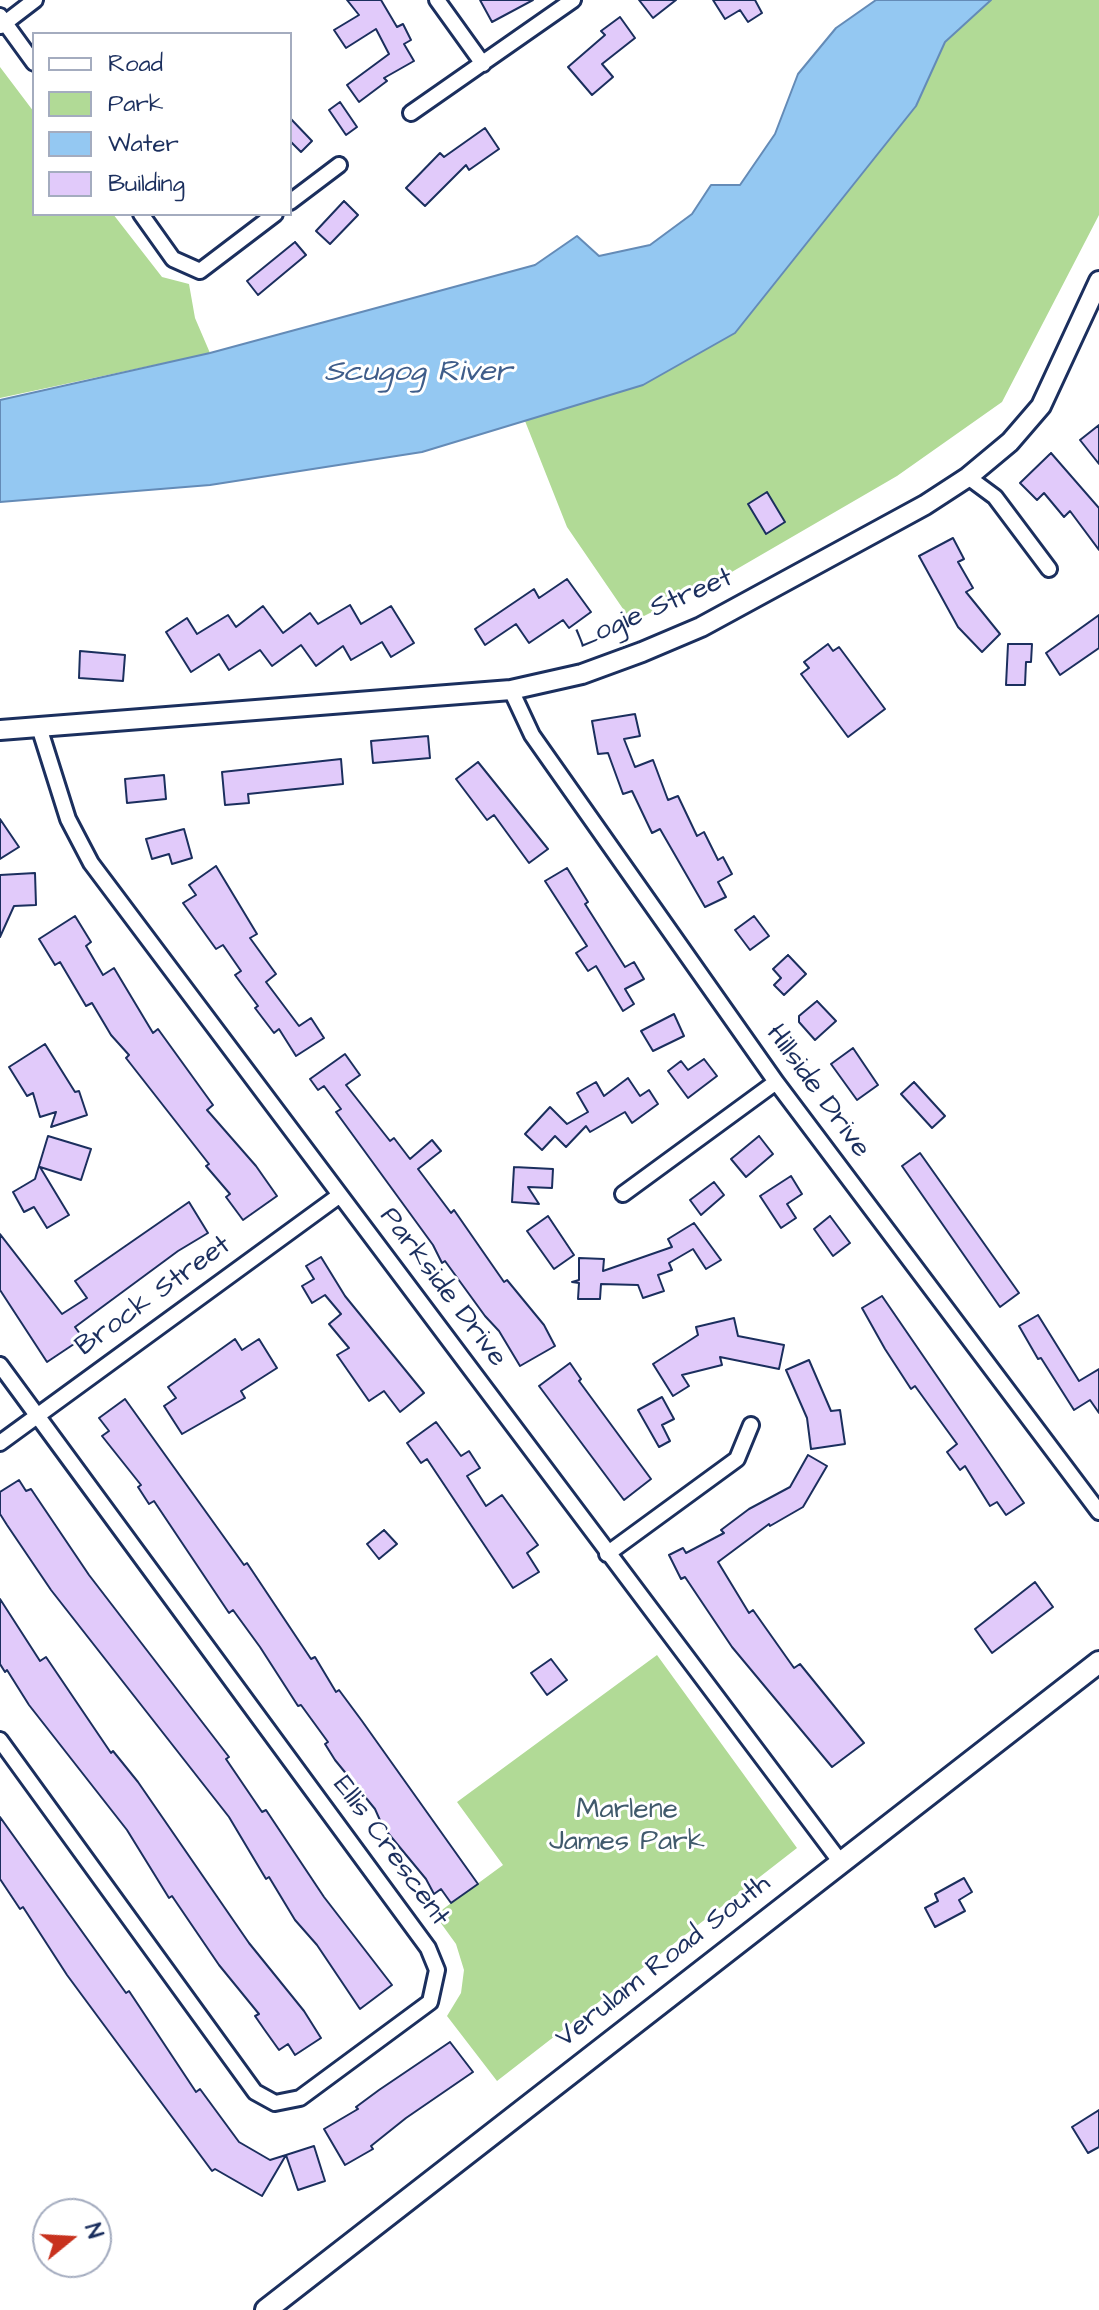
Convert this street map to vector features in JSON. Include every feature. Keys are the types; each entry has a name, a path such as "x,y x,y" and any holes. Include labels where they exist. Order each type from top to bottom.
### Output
{"main road":[{"name":"Verulam Road South","path":"266,2310 839,1860 1099,1662"}],"street":[{"path":"32,60 2,22 35,0"},
{"path":"437,0 483,64"},
{"path":"411,113 573,0"},
{"path":"292,200 339,165"},
{"path":"142,216 173,259 200,271 272,216"},
{"name":"Logie Street","path":"0,730 511,690 582,674 701,627 925,505 968,477 1010,442 1041,406 1099,281"},
{"path":"968,477 995,497 1049,569"},
{"name":"Hillside Drive","path":"511,690 532,735 776,1082 1099,1512"},
{"name":"Parkside Drive","path":"39,727 68,819 91,863 839,1860"},
{"path":"623,1194 776,1082"},
{"name":"Brock Street","path":"0,1443 340,1195"},
{"name":"Ellis Crescent","path":"0,1365 428,1948 437,1970 430,2002 300,2098 275,2103 255,2092 0,1740"},
{"path":"607,1554 737,1459 751,1425"}],"green space":[{"path":"991,0 1099,0 1099,215 1002,402 897,476 730,573 632,622 567,527 525,421 643,385 916,106 945,42"},
{"path":"0,67 32,109 32,216 115,216 162,277 189,284 195,318 210,353 0,398"},
{"name":"Marlene James Park","path":"657,1655 797,1848 497,2081 447,2016 461,1993 464,1970 456,1944 435,1915 503,1865 457,1802"}],"water":[{"name":"Scugog River","path":"876,0 991,0 945,42 916,106 735,333 643,385 422,452 210,485 0,502 0,400 210,353 535,265 577,236 599,256 650,245 692,214 711,185 740,185 775,134 798,74 836,28"}],"building":[{"path":"347,0 381,0 397,27 403,24 411,40 404,44 414,61 384,78 387,81 359,102 347,85 389,54 376,29 346,48 334,30 359,15"},
{"path":"480,0 533,0 492,22"},
{"path":"639,0 676,0 653,18"},
{"path":"713,0 755,0 762,13 748,22 740,10 725,19"},
{"path":"620,17 635,38 602,64 613,77 592,95 568,67 605,35 601,31"},
{"path":"340,102 357,127 346,135 329,110"},
{"path":"292,120 312,141 301,152 292,143"},
{"path":"485,128 499,149 469,170 466,165 425,206 406,188 440,153 444,157"},
{"path":"344,201 358,215 330,244 316,231"},
{"path":"295,242 306,255 258,295 247,281"},
{"path":"1099,425 1099,464 1080,440"},
{"path":"1051,453 1099,508 1099,550 1070,511 1064,517 1044,493 1037,500 1020,483"},
{"path":"767,492 785,522 766,534 748,504"},
{"path":"953,538 964,559 958,562 973,588 966,592 1000,634 982,652 958,627 919,556"},
{"path":"567,579 591,612 569,628 563,620 529,643 516,624 485,645 475,629 534,589 539,598"},
{"path":"350,605 361,624 391,606 414,643 391,657 382,642 351,660 343,646 316,666 301,645 272,666 260,650 229,670 219,654 191,672 166,632 187,618 197,634 228,615 236,627 263,606 283,633 310,613 318,624"},
{"path":"1099,615 1099,648 1060,675 1046,653"},
{"path":"828,644 833,651 839,647 885,709 848,737 801,674 809,668 804,662"},
{"path":"1008,644 1032,644 1031,662 1026,662 1025,685 1006,685"},
{"path":"80,651 125,655 123,681 79,678"},
{"path":"635,714 640,736 624,739 635,767 653,760 668,800 678,796 697,836 704,832 718,860 723,857 732,874 718,882 726,897 705,907 660,829 652,833 632,791 623,794 608,753 598,754 592,721"},
{"path":"428,736 430,758 373,763 371,741"},
{"path":"341,759 343,784 248,794 249,803 225,805 222,772"},
{"path":"478,762 548,849 529,863 494,815 487,820 456,779"},
{"path":"164,775 166,799 127,803 125,779"},
{"path":"0,819 19,847 0,859"},
{"path":"184,829 192,858 172,864 169,854 152,859 146,839"},
{"path":"216,866 257,934 250,938 276,974 266,982 299,1026 311,1018 324,1038 296,1056 279,1029 274,1033 255,1008 258,1006 235,975 241,971 223,945 216,949 183,903 196,895 189,885"},
{"path":"567,868 588,902 585,904 625,967 634,962 644,979 625,989 634,1004 623,1011 596,966 588,971 576,953 587,946 545,881"},
{"path":"35,873 36,905 14,906 0,937 0,875"},
{"path":"75,916 91,942 86,946 103,975 114,968 153,1033 158,1029 213,1105 207,1110 256,1166 277,1196 243,1220 226,1197 230,1194 206,1166 209,1164 126,1058 129,1055 111,1035 92,1003 86,1006 60,962 55,965 39,939"},
{"path":"754,916 769,936 750,950 735,930"},
{"path":"788,955 806,974 784,995 774,985 781,978 773,969"},
{"path":"817,1001 836,1021 815,1040 799,1022 799,1016"},
{"path":"674,1014 684,1036 653,1051 641,1031"},
{"path":"45,1044 75,1092 79,1091 87,1115 51,1127 56,1112 40,1117 33,1093 27,1096 9,1067"},
{"path":"853,1048 878,1085 857,1100 831,1064"},
{"path":"345,1054 360,1075 346,1085 390,1141 394,1138 410,1159 432,1140 441,1151 418,1169 451,1213 454,1210 504,1282 507,1280 544,1325 555,1346 520,1366 499,1331 445,1261 442,1263 433,1245 336,1112 341,1109 324,1086 318,1090 310,1079"},
{"path":"704,1059 717,1076 688,1098 668,1071 681,1061 688,1070"},
{"path":"628,1078 640,1096 649,1090 658,1104 632,1123 625,1112 590,1132 586,1126 566,1147 555,1136 542,1150 525,1134 550,1107 567,1124 588,1112 577,1093 596,1082 604,1096"},
{"path":"914,1082 945,1116 932,1128 901,1094"},
{"path":"48,1136 91,1149 81,1180 40,1167 69,1215 47,1228 34,1207 24,1212 13,1192 35,1179"},
{"path":"759,1136 773,1154 746,1177 731,1159"},
{"path":"920,1153 1019,1293 1000,1307 902,1166"},
{"path":"514,1167 553,1169 552,1188 528,1187 539,1204 512,1202"},
{"path":"791,1176 802,1194 787,1204 796,1218 781,1228 760,1196"},
{"path":"714,1182 724,1195 701,1215 690,1200"},
{"path":"189,1202 208,1233 178,1251 75,1327 83,1338 47,1362 0,1290 0,1234 62,1314 87,1298 75,1281"},
{"path":"548,1216 574,1255 554,1269 527,1231"},
{"path":"830,1216 850,1243 833,1256 814,1229"},
{"path":"694,1223 721,1260 706,1269 693,1249 669,1263 672,1270 658,1275 664,1291 643,1298 638,1285 601,1284 600,1299 578,1299 579,1283 572,1282 579,1280 579,1258 604,1259 603,1271 672,1247 668,1239"},
{"path":"321,1257 345,1296 424,1393 400,1412 384,1391 369,1401 337,1355 349,1348 329,1324 341,1314 325,1295 312,1303 302,1286 314,1279 306,1266"},
{"path":"882,1296 1024,1503 1006,1515 997,1502 990,1506 965,1466 960,1470 947,1452 957,1444 915,1386 911,1389 885,1349 862,1308"},
{"path":"1038,1315 1079,1381 1099,1369 1099,1413 1090,1400 1074,1410 1041,1358 1038,1359 1019,1326"},
{"path":"734,1318 738,1336 784,1345 779,1369 720,1357 722,1365 682,1375 689,1386 673,1396 653,1364 698,1335 696,1327"},
{"path":"235,1339 242,1350 259,1339 277,1368 241,1391 245,1398 182,1434 164,1406 176,1398 168,1387"},
{"path":"809,1360 831,1411 840,1410 845,1444 811,1449 807,1418 786,1370"},
{"path":"570,1363 581,1379 579,1381 651,1479 624,1500 539,1386"},
{"path":"662,1397 674,1419 662,1425 670,1441 659,1447 638,1410"},
{"path":"125,1399 244,1565 247,1563 311,1659 315,1657 336,1692 339,1690 362,1721 478,1884 451,1903 441,1889 434,1894 426,1879 383,1827 375,1809 335,1760 325,1744 328,1742 301,1705 298,1706 260,1647 233,1610 229,1613 154,1501 149,1504 138,1487 141,1485 102,1436 109,1431 99,1418"},
{"path":"436,1422 461,1456 469,1451 480,1468 467,1476 486,1506 502,1495 538,1545 527,1553 539,1572 513,1588 427,1459 421,1463 407,1443"},
{"path":"808,1455 827,1466 803,1507 769,1524 718,1562 749,1613 753,1610 794,1668 800,1664 864,1743 832,1767 732,1647 685,1577 681,1579 669,1555 683,1548 686,1553 724,1533 721,1530 749,1509 790,1487"},
{"path":"19,1480 26,1491 31,1489 89,1575 229,1757 226,1759 262,1812 266,1810 324,1897 392,1985 360,2009 317,1945 295,1920 269,1877 266,1879 229,1817 51,1590 7,1525 0,1514 0,1492"},
{"path":"384,1530 397,1544 379,1559 367,1544"},
{"path":"1035,1582 1053,1607 992,1653 975,1629"},
{"path":"0,1599 40,1661 46,1657 111,1753 113,1751 138,1782 249,1943 304,2011 321,2038 295,2055 288,2044 279,2050 255,2016 259,2014 219,1965 172,1896 169,1898 127,1830 0,1664"},
{"path":"551,1659 567,1680 547,1695 531,1673"},
{"path":"0,1817 126,1993 129,1991 196,2092 200,2089 239,2142 270,2160 286,2155 262,2196 215,2169 212,2171 67,1975 23,1907 20,1909 0,1879"},
{"path":"964,1878 972,1892 959,1900 965,1911 935,1927 925,1908 938,1901 935,1894"},
{"path":"450,2042 473,2072 406,2118 371,2146 373,2149 345,2165 324,2129 358,2109 356,2107 379,2090"},
{"path":"1099,2110 1099,2147 1088,2153 1072,2127"},
{"path":"314,2146 325,2181 298,2190 286,2155"}]}
